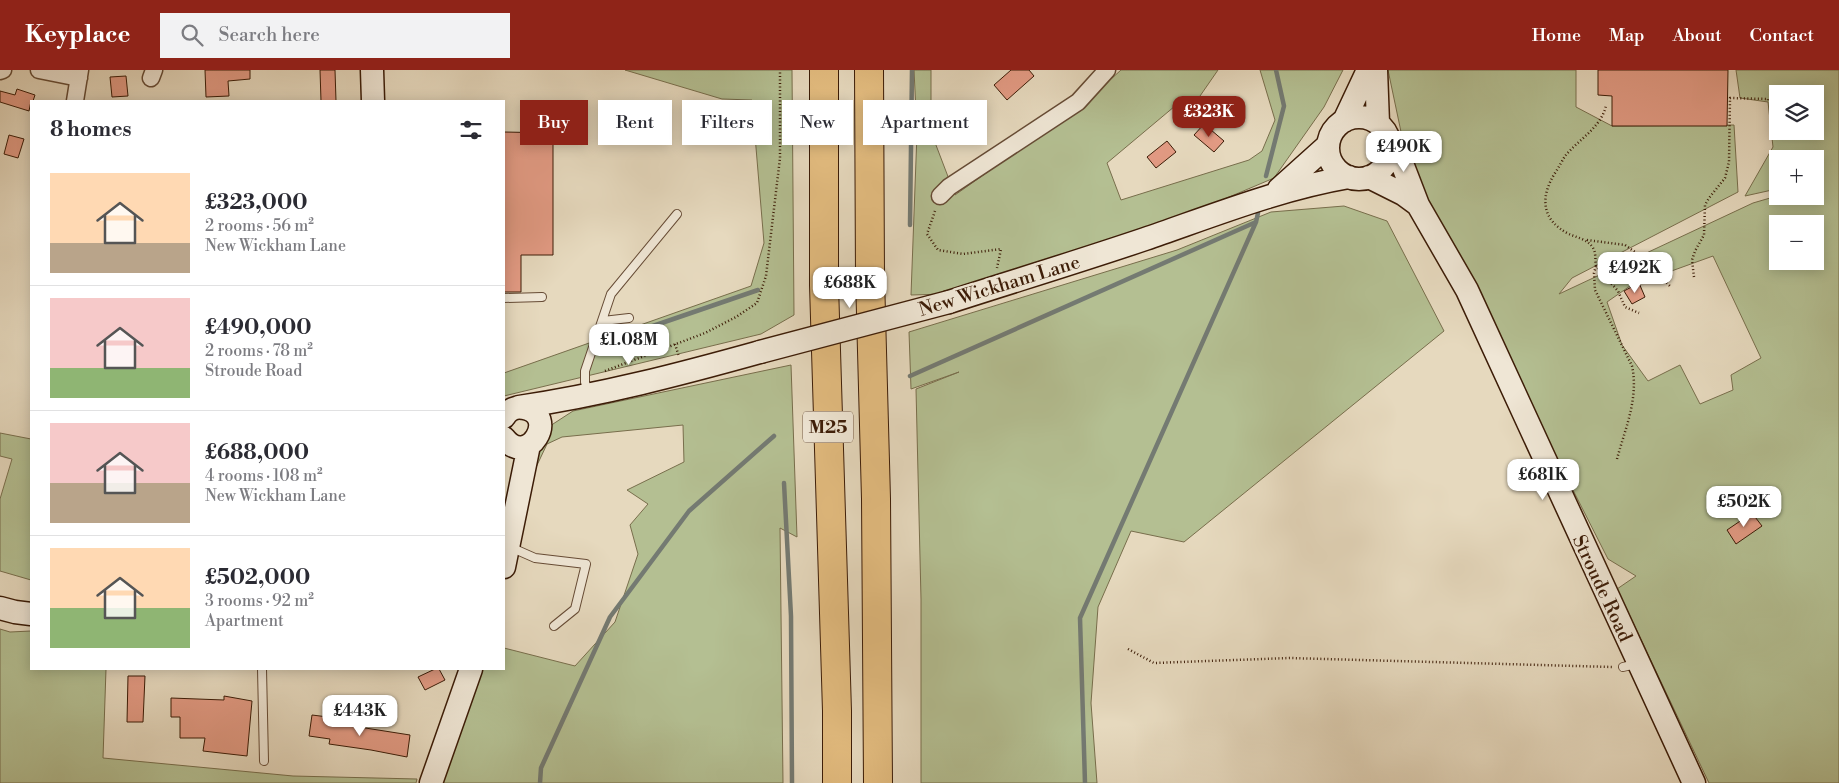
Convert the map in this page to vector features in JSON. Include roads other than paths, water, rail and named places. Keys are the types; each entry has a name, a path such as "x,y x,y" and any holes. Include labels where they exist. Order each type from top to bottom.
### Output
{"highway":[{"name":"M25","path":"824,70 824,285 837,701 837,783"},
{"name":"M25","path":"869,70 870,277 876,499 878,783"}],"street":[{"path":"39,70 80,74 74,100"},
{"path":"372,70 373,100"},
{"path":"940,196 949,187 1078,102 1107,70"},
{"path":"1344,121 1362,87 1368,70"},
{"path":"1376,70 1378,123 1387,136 1389,143 1387,160 1376,173 1359,177 1343,174 1333,164 1328,145 1336,127 1344,121 1362,117 1378,123"},
{"name":"Stroude Road","path":"1389,143 1403,166 1418,204 1468,290 1631,665 1694,783"},
{"name":"New Wickham Lane","path":"1270,196 1328,145"},
{"name":"New Wickham Lane","path":"511,412 684,373 949,302 1103,253 1270,196 1310,184 1359,177"},
{"name":"Stroude Road","path":"1359,177 1403,194 1418,204"},
{"name":"New Wickham Lane","path":"540,421 584,396"},
{"path":"506,557 520,494 515,443 537,438 540,432 540,421 532,411 511,412"},
{"path":"0,608 30,614"},
{"path":"431,783 471,670"}],"lane":[{"path":"584,396 585,370 603,321 610,294 678,214"},
{"path":"505,298 542,297"},
{"path":"603,321 629,318"},
{"path":"506,557 535,558 586,564 575,609 554,626"},
{"path":"262,670 264,761"}],"waterway":[{"path":"910,225 912,70"},
{"path":"1266,176 1284,106 1276,70"},
{"path":"1085,783 1080,618 1256,222 1258,213"},
{"path":"910,376 1256,222"},
{"path":"612,340 758,290"},
{"path":"540,783 541,768 610,617 689,511 774,436"},
{"path":"784,483 791,616 792,783"}]}
